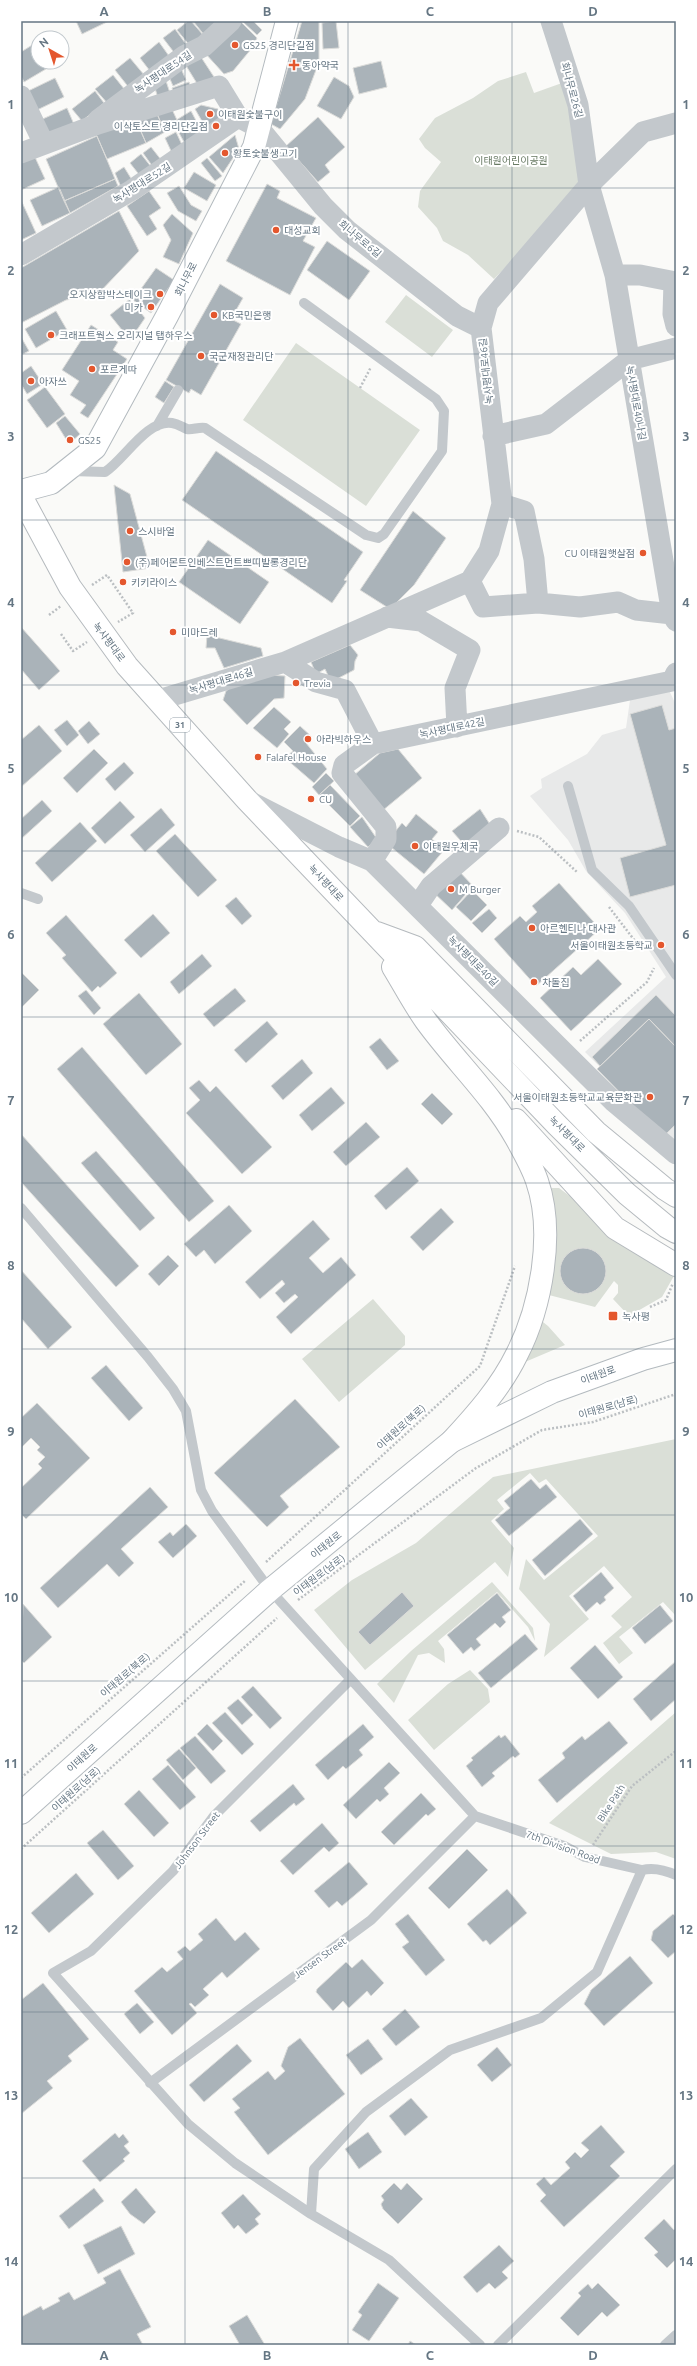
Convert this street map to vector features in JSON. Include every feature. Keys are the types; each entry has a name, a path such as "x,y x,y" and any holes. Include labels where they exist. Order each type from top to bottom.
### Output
{"main road":[{"name":"회나무로","path":"21,491 51,483 95,448 167,316 254,147 287,21"},
{"name":"녹사평대로","path":"21,496 70,587 127,666 247,800 563,1130 627,1194 667,1227 676,1232"},
{"path":"370,930 425,1020 499,1112 516,1137 538,1182 544,1224 545,1246 540,1286 526,1333 517,1354 502,1379 472,1419 452,1441"},
{"path":"370,930 415,947 596,1132 665,1189 676,1196"},
{"path":"425,1020 615,1228 675,1274"},
{"name":"이태원로","path":"21,1813 270,1590 452,1441 552,1392 643,1359 676,1350"}],"street":[{"name":"녹사평대로54길","path":"98,124 99,118 184,56 204,46 231,21"},
{"name":"회나무로26길","path":"551,21 578,105 589,185"},
{"name":"녹사평대로54길","path":"21,153 98,124 219,86 238,117"},
{"path":"21,96 44,144"},
{"path":"238,117 260,128"},
{"name":"녹사평대로52길","path":"21,255 101,208 168,166 238,117"},
{"name":"녹사평대로46길","path":"158,700 285,662 470,581 489,551 502,504 481,328 488,303 589,185 643,132 676,123"},
{"name":"회나무로6길","path":"260,128 323,206 347,230 457,316 481,328"},
{"name":"녹사평대로40나길","path":"589,185 615,275 675,615"},
{"path":"615,275 640,275 675,282 673,314 676,326"},
{"path":"493,436 546,424 629,360 676,348"},
{"path":"502,504 524,511 534,559 538,603"},
{"path":"470,581 483,607 538,603 580,607 618,602 636,610 675,615"},
{"path":"386,617 421,621 470,650 455,688 457,727"},
{"path":"285,662 316,682 345,690 373,744"},
{"name":"녹사평대로42길","path":"372,861 386,839 386,827 342,772 344,765 373,744 675,681"},
{"name":"녹사평대로40길","path":"247,800 338,847 372,861 418,905 614,1102 676,1154"},
{"path":"418,905 431,886 506,829"}],"lane":[{"path":"69,470 105,472 142,436 157,426 171,423 188,430 198,427 205,428 366,535 378,538 391,526 442,451 444,410 436,398 304,304"},
{"path":"157,426 178,390"},
{"path":"568,786 592,870 629,906 676,975"},
{"path":"21,893 38,899"},
{"path":"21,1208 148,1356 173,1389 186,1411 201,1490 212,1511 255,1572 350,1680 475,1816"},
{"name":"Johnson Street","path":"150,2083 53,1974 91,1951 174,1871 214,1816 350,1680"},
{"name":"7th Division Road","path":"475,1816 564,1846 585,1857 642,1870 650,1868 676,1875"},
{"name":"Jensen Street","path":"150,2083 371,1920 475,1816"},
{"path":"311,2214 314,2168 366,2112 450,2050 541,2018 597,1972 642,1870"},
{"path":"150,2083 188,2124 235,2163 311,2214 389,2260 480,2345"},
{"path":"498,2345 676,2169"},
{"path":"665,2345 676,2335"}],"path":[{"path":"360,388 377,356"},
{"path":"107,575 133,613"},
{"path":"61,634 73,651"},
{"path":"506,829 539,837 579,874"},
{"path":"605,903 637,944"},
{"path":"591,1031 647,982 654,968 650,962"},
{"name":"이태원로(북로)","path":"255,1572 480,1366 514,1266"},
{"path":"650,1307 666,1300 675,1274"},
{"name":"이태원로(남로)","path":"21,1850 287,1609 476,1468 542,1430 593,1422 676,1394"},
{"name":"이태원로(북로)","path":"21,1778 240,1585"},
{"name":"Bike Path","path":"585,1857 632,1786 676,1750"}],"shaded area":[{"name":"서울이태원초등학교","path":"668,688 676,705 676,1143 585,1052 666,977 625,913 586,871 568,840 530,796 542,788 541,779 587,754 602,735 626,728 630,700"}],"green space":[{"name":"이태원어린이공원","path":"526,72 534,93 562,83 585,160 575,196 494,279 468,255 443,241 437,228 418,207 420,191 441,162 425,148 419,139 435,118 473,98 498,81"},
{"path":"406,295 453,330 432,357 385,322"},
{"path":"296,343 420,430 366,506 243,420"},
{"path":"552,1188 559,1188 675,1274 662,1297 629,1316 613,1299 618,1293 618,1285 614,1281 595,1307 545,1294 549,1192"},
{"path":"373,1299 405,1336 405,1345 339,1402 302,1359"},
{"path":"533,1314 548,1326 565,1345 525,1362"},
{"path":"676,1439 676,1616 663,1602 619,1637 633,1653 619,1664 603,1643 622,1627 611,1616 632,1597 604,1566 569,1596 589,1619 544,1657 550,1624 519,1589 526,1559 544,1580 598,1536 546,1479 539,1483 530,1473 497,1500 504,1509 491,1521 514,1548 508,1577 495,1562 365,1670 314,1610 352,1580 416,1543 493,1477"},
{"path":"492,1582 533,1628 535,1641 528,1627 497,1592 438,1641 444,1649 445,1663 429,1653 418,1655 394,1703 377,1684 411,1651"},
{"path":"470,1670 488,1689 490,1702 434,1750 408,1720 448,1684"},
{"path":"676,1712 676,1859 656,1852 611,1854 549,1823"}],"building":[{"path":"76,21 109,21 82,34"},
{"path":"188,21 191,21 204,36 191,47 177,30"},
{"path":"193,21 214,21 217,25 205,36"},
{"path":"240,21 257,38 252,48 233,71 224,74 205,53"},
{"path":"253,21 262,30 257,35 243,22"},
{"path":"302,21 319,21 319,62 305,99 280,129 271,124"},
{"path":"336,21 339,48 323,49 322,23"},
{"path":"175,29 188,47 176,55 163,38"},
{"path":"159,42 169,56 150,71 140,58"},
{"path":"30,46 30,70 44,70 24,82 21,76 21,52"},
{"path":"199,54 216,80 201,90 185,64"},
{"path":"130,58 145,76 130,89 115,70"},
{"path":"381,61 387,87 359,94 353,68"},
{"path":"180,66 186,80 173,86 167,72"},
{"path":"113,75 125,90 108,104 95,89"},
{"path":"334,77 349,86 354,97 341,119 317,106"},
{"path":"55,78 64,97 35,111 26,92"},
{"path":"165,78 171,96 159,101 153,82"},
{"path":"189,82 192,91 175,97 172,88"},
{"path":"95,91 104,103 82,121 72,109"},
{"path":"170,105 177,120 163,127 156,112"},
{"name":"이태원숯불구이","path":"201,105 218,109 225,120 207,130 195,109"},
{"path":"67,108 76,129 46,142 36,122"},
{"path":"155,109 165,132 146,143 135,118"},
{"path":"191,111 202,132 184,142 173,122"},
{"path":"318,117 345,147 325,165 330,172 318,182 286,146"},
{"path":"135,118 146,143 107,159 95,132"},
{"path":"176,132 183,147 172,153 165,138"},
{"name":"황토숯불생고기","path":"235,135 239,149 223,173 209,157"},
{"path":"97,136 115,179 64,201 46,159"},
{"path":"151,147 162,161 153,167 143,153"},
{"path":"141,154 152,168 141,177 130,163"},
{"path":"34,155 45,179 21,190 21,161"},
{"path":"207,158 222,176 215,181 201,163"},
{"path":"124,167 132,180 121,187 115,173"},
{"path":"194,172 216,185 207,201 184,188"},
{"path":"115,179 118,186 70,213 64,201"},
{"name":"대성교회","path":"267,184 280,191 277,198 316,218 303,241 315,247 290,295 226,261"},
{"path":"179,186 191,205 202,211 196,221 178,211 167,193"},
{"path":"59,187 70,213 42,226 30,200"},
{"path":"149,191 161,208 149,216 157,229 147,236 127,206"},
{"path":"21,200 36,233 21,240"},
{"path":"119,211 139,251 97,295 66,300 21,323 21,268"},
{"path":"172,214 193,233 179,264 163,257 171,240 163,225"},
{"path":"327,241 370,271 349,300 307,270"},
{"path":"156,268 174,280 151,313 133,300"},
{"name":"국군재정관리단","path":"220,284 243,298 231,319 241,324 201,395 191,389 189,393 166,380"},
{"path":"130,299 145,318 130,340 110,315"},
{"path":"56,311 67,330 36,348 25,329"},
{"path":"91,325 118,342 113,350 127,359 88,418 80,413 86,405 70,395 79,381 62,370"},
{"path":"21,337 29,351 21,355"},
{"path":"31,366 43,384 27,394 21,384 21,373"},
{"path":"165,381 174,387 164,403 155,397"},
{"path":"45,387 65,414 47,428 27,400"},
{"path":"65,416 80,434 69,444 56,423"},
{"path":"216,451 363,552 344,580 347,581 332,603 182,500"},
{"name":"스시바얼","path":"114,485 130,494 150,568 123,572"},
{"path":"413,511 446,538 414,585 390,609 360,590"},
{"path":"208,540 269,582 240,624 179,582"},
{"path":"21,627 60,671 39,690 21,669"},
{"path":"207,635 261,648 263,656 224,668 215,648 206,648"},
{"path":"350,645 358,655 355,661 354,670 331,682 325,669 316,674 311,662"},
{"path":"268,675 285,676 284,698 274,699 247,725 223,700 226,691 237,683"},
{"path":"662,705 669,730 676,728 676,885 630,897 620,858 666,845 630,714"},
{"path":"274,707 291,722 284,729 289,734 277,748 253,728"},
{"path":"67,720 79,735 67,746 54,730"},
{"path":"89,721 100,734 88,744 78,731"},
{"path":"39,725 62,751 21,787 21,740"},
{"path":"300,726 312,737 306,743 327,769 314,783 285,758 293,751 284,742"},
{"path":"94,749 108,763 77,793 63,778"},
{"path":"398,749 422,778 382,811 353,776 380,753"},
{"path":"124,762 134,773 115,791 105,779"},
{"path":"326,773 334,781 319,795 312,787"},
{"path":"330,785 360,816 350,826 319,795"},
{"path":"42,800 52,811 21,839 21,819"},
{"path":"120,801 135,817 105,844 91,828"},
{"path":"161,808 175,825 145,852 130,835"},
{"path":"480,809 493,829 468,849 452,831"},
{"name":"이태원우체국","path":"416,814 438,832 432,839 444,850 424,874 386,843 402,823 406,827"},
{"path":"362,817 377,839 368,847 350,827"},
{"path":"80,822 97,841 52,882 35,863"},
{"path":"175,834 217,880 198,897 156,851"},
{"path":"457,869 473,886 452,910 432,891"},
{"path":"559,883 600,929 536,986 494,939 520,916 526,922 537,912 532,906"},
{"path":"472,890 487,905 471,921 456,907"},
{"path":"236,897 252,916 242,925 225,906"},
{"path":"489,909 497,918 482,933 472,923"},
{"path":"153,914 170,933 141,958 124,940"},
{"path":"66,915 117,973 100,988 98,986 92,992 62,958 66,955 46,933"},
{"path":"202,954 212,966 179,994 170,982"},
{"path":"598,959 622,984 571,1031 540,998 573,967 581,975"},
{"path":"21,972 39,990 21,1008"},
{"path":"235,988 246,1001 214,1027 203,1014"},
{"path":"86,990 101,1008 94,1015 78,996"},
{"path":"139,993 182,1044 146,1075 103,1024"},
{"path":"656,995 676,1016 676,1047 649,1019 600,1066 592,1057"},
{"name":"서울이태원초등학교교육문화관","path":"649,1019 676,1047 676,1124 663,1137 597,1069"},
{"path":"267,1021 278,1034 246,1063 234,1050"},
{"path":"380,1038 399,1061 387,1070 369,1047"},
{"path":"82,1047 214,1201 189,1222 57,1069"},
{"path":"302,1059 313,1073 283,1100 271,1086"},
{"path":"199,1080 210,1092 216,1086 272,1147 242,1174 186,1113 200,1100 189,1088"},
{"path":"331,1087 345,1103 312,1131 299,1115"},
{"path":"432,1093 453,1114 442,1125 421,1104"},
{"path":"366,1122 380,1137 346,1166 333,1152"},
{"path":"21,1134 139,1266 116,1287 21,1182"},
{"path":"96,1151 155,1218 140,1231 81,1163"},
{"path":"407,1167 419,1181 386,1210 374,1196"},
{"path":"229,1205 252,1231 215,1264 204,1250 196,1257 184,1244"},
{"path":"441,1208 454,1222 423,1251 410,1237"},
{"path":"313,1220 330,1239 309,1258 323,1273 341,1257 356,1275 291,1334 276,1317 298,1297 295,1294 284,1303 275,1293 285,1284 282,1280 260,1299 245,1282"},
{"path":"578,1248 588,1248 596,1252 602,1258 606,1266 606,1276 602,1284 596,1290 588,1294 578,1294 570,1290 564,1284 560,1276 560,1266 564,1258 570,1252"},
{"path":"168,1255 179,1266 159,1286 148,1274"},
{"path":"21,1270 72,1327 48,1349 21,1318"},
{"path":"106,1365 143,1408 129,1421 91,1378"},
{"path":"295,1399 340,1447 280,1496 289,1507 267,1527 214,1473"},
{"path":"37,1403 90,1458 26,1519 21,1514 21,1488 42,1468 38,1464 45,1457 37,1450 40,1447 31,1438 21,1448 21,1418"},
{"path":"531,1479 540,1489 546,1484 557,1497 509,1536 495,1520 510,1508 504,1501"},
{"path":"150,1487 168,1507 121,1549 134,1563 119,1577 107,1564 58,1608 40,1588"},
{"path":"580,1519 593,1534 545,1576 532,1560"},
{"path":"186,1524 197,1536 173,1558 158,1542 170,1532 173,1536"},
{"path":"601,1572 614,1588 604,1597 606,1600 600,1605 597,1602 586,1612 573,1596"},
{"path":"402,1592 414,1606 370,1645 358,1632"},
{"path":"497,1593 511,1610 502,1617 506,1622 500,1628 495,1623 476,1639 481,1645 474,1651 471,1647 463,1654 447,1635"},
{"path":"23,1604 52,1637 24,1663 21,1660"},
{"path":"660,1605 673,1621 645,1644 632,1628"},
{"path":"525,1634 538,1649 491,1688 478,1673"},
{"path":"595,1645 623,1677 598,1699 570,1668"},
{"path":"676,1661 676,1699 651,1721 633,1699"},
{"path":"253,1686 282,1718 270,1729 241,1697"},
{"path":"238,1699 253,1715 242,1725 227,1708"},
{"path":"225,1712 254,1744 242,1755 212,1723"},
{"path":"609,1721 628,1743 557,1803 538,1780 565,1758 562,1753 582,1736 585,1740"},
{"path":"207,1724 223,1741 213,1751 197,1734"},
{"path":"363,1724 374,1737 359,1750 363,1755 346,1769 343,1766 328,1780 315,1765"},
{"path":"499,1735 501,1738 505,1735 520,1754 515,1758 513,1756 492,1773 495,1776 482,1787 466,1766 473,1760 471,1758"},
{"path":"195,1736 226,1771 211,1784 180,1748"},
{"path":"179,1749 196,1768 183,1780 166,1760"},
{"path":"389,1762 400,1773 384,1788 389,1794 380,1802 377,1799 356,1819 343,1805"},
{"path":"168,1765 196,1797 180,1810 152,1779"},
{"path":"293,1784 305,1799 296,1806 294,1803 260,1832 250,1821"},
{"path":"139,1790 169,1823 154,1837 124,1804"},
{"path":"421,1793 436,1809 428,1816 426,1814 394,1845 381,1832"},
{"path":"322,1823 339,1843 329,1852 324,1847 293,1875 280,1861"},
{"path":"103,1830 134,1866 118,1880 87,1843"},
{"path":"467,1849 488,1870 449,1909 428,1888"},
{"path":"349,1862 368,1884 342,1906 337,1901 329,1908 314,1891"},
{"path":"76,1873 94,1894 49,1933 31,1913"},
{"path":"507,1889 527,1913 490,1945 486,1940 483,1942 467,1924"},
{"path":"408,1914 445,1960 426,1976 402,1947 409,1942 395,1924"},
{"path":"673,1914 676,1917 676,1951 668,1958 651,1940 653,1931"},
{"path":"216,1918 235,1941 245,1932 260,1949 227,1978 222,1972 203,1989 209,1995 195,2007 191,2003 189,2004 197,2013 172,2035 134,1991 162,1967 167,1972 183,1959 177,1952 185,1946 190,1951 203,1940 198,1934"},
{"path":"630,1956 653,1983 604,2026 584,2004 591,1990"},
{"path":"362,1959 384,1983 371,1996 367,1991 349,2008 343,2001 333,2011 316,1992 317,1989 346,1962 352,1968"},
{"path":"43,1983 89,2039 68,2056 72,2061 47,2081 53,2088 21,2114 21,2000"},
{"path":"137,2003 154,2022 140,2034 124,2014"},
{"path":"405,2009 420,2027 396,2046 382,2029"},
{"path":"300,2038 345,2094 268,2155 234,2112 240,2108 232,2099 268,2071 275,2080 285,2071 281,2066 288,2047"},
{"path":"368,2039 383,2059 361,2075 346,2055"},
{"path":"237,2044 252,2061 204,2102 189,2085"},
{"path":"497,2047 512,2065 492,2082 477,2065"},
{"path":"411,2098 428,2117 405,2136 389,2116"},
{"path":"601,2125 625,2152 610,2166 620,2176 564,2227 540,2201 546,2195 536,2184 544,2177 551,2185 570,2168 565,2162 575,2152 581,2158 589,2150 581,2143"},
{"path":"368,2132 382,2152 359,2169 345,2149"},
{"path":"115,2133 119,2138 123,2134 129,2142 124,2146 130,2153 123,2159 125,2161 100,2182 82,2161"},
{"path":"394,2183 401,2190 407,2183 423,2199 398,2224 383,2209 381,2204 384,2200 381,2196"},
{"path":"94,2188 104,2201 69,2229 59,2216"},
{"path":"136,2188 156,2212 144,2224 130,2214 121,2202"},
{"path":"243,2194 261,2214 255,2219 259,2224 246,2234 238,2225 234,2229 221,2213"},
{"path":"664,2219 674,2230 676,2228 676,2259 667,2268 654,2255 658,2252 644,2238"},
{"path":"121,2226 135,2254 98,2274 83,2245"},
{"path":"499,2245 514,2261 502,2272 508,2278 495,2289 489,2283 477,2293 463,2277"},
{"path":"120,2269 151,2327 137,2334 143,2345 21,2345 21,2317 41,2306 43,2310 60,2301 58,2298 69,2292 74,2300 106,2283 103,2278"},
{"path":"378,2283 399,2298 369,2341 352,2330 362,2315 358,2312"},
{"path":"598,2283 620,2305 607,2317 602,2312 578,2336 560,2318 581,2296 578,2293 588,2284 592,2289"},
{"path":"247,2315 265,2345 240,2345 229,2326"},
{"path":"410,2341 416,2345 408,2345"}],"place":[{"name":"GS25 경리단길점","path":"235,45"},
{"name":"동아약국","path":"294,65"},
{"name":"이태원숯불구이","path":"210,114"},
{"name":"이삭토스트 경리단길점","path":"216,126"},
{"name":"황토숯불생고기","path":"225,153"},
{"name":"대성교회","path":"276,230"},
{"name":"오지상함박스테이크","path":"160,294"},
{"name":"미카","path":"151,307"},
{"name":"KB국민은행","path":"214,315"},
{"name":"크래프트웍스 오리지널 탭하우스","path":"51,335"},
{"name":"국군재정관리단","path":"201,356"},
{"name":"포르게따","path":"92,369"},
{"name":"아자쓰","path":"31,381"},
{"name":"GS25","path":"70,440"},
{"name":"스시바얼","path":"130,531"},
{"name":"CU 이태원햇살점","path":"643,553"},
{"name":"(주)페어몬트인베스트먼트쁘띠발롱경리단","path":"127,562"},
{"name":"키키라이스","path":"123,582"},
{"name":"미마드레","path":"173,632"},
{"name":"Trevia","path":"296,683"},
{"name":"아라빅하우스","path":"308,739"},
{"name":"Falafel House","path":"258,757"},
{"name":"CU","path":"311,799"},
{"name":"이태원우체국","path":"415,846"},
{"name":"M Burger","path":"451,889"},
{"name":"아르헨티나 대사관","path":"532,928"},
{"name":"서울이태원초등학교","path":"661,945"},
{"name":"차돌집","path":"534,982"},
{"name":"서울이태원초등학교교육문화관","path":"650,1097"},
{"name":"녹사평","path":"613,1316"}]}
